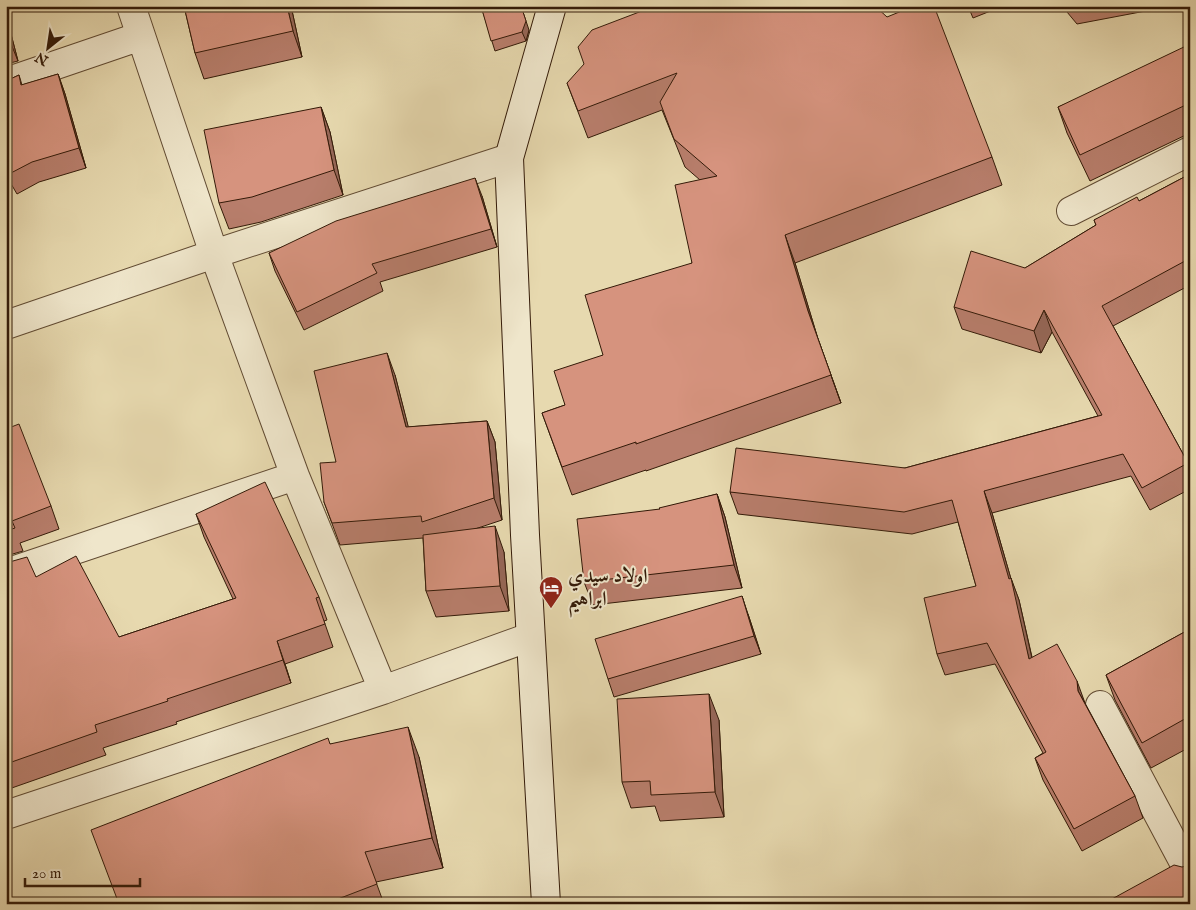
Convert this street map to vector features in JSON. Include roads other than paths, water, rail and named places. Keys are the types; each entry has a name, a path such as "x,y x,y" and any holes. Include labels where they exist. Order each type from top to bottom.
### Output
{"street":[{"path":"131,6 214,254 295,476 383,690"},
{"path":"546,904 530,638 509,158 552,6"},
{"path":"6,82 141,36"},
{"path":"1070,211 1190,151"},
{"path":"6,325 214,254 509,158"},
{"path":"6,573 295,476"},
{"path":"6,815 383,690 530,638"},
{"path":"1100,705 1190,874"}],"place":[{"name":"اولاد سيدي ابراهيم","path":"551,609"}]}
